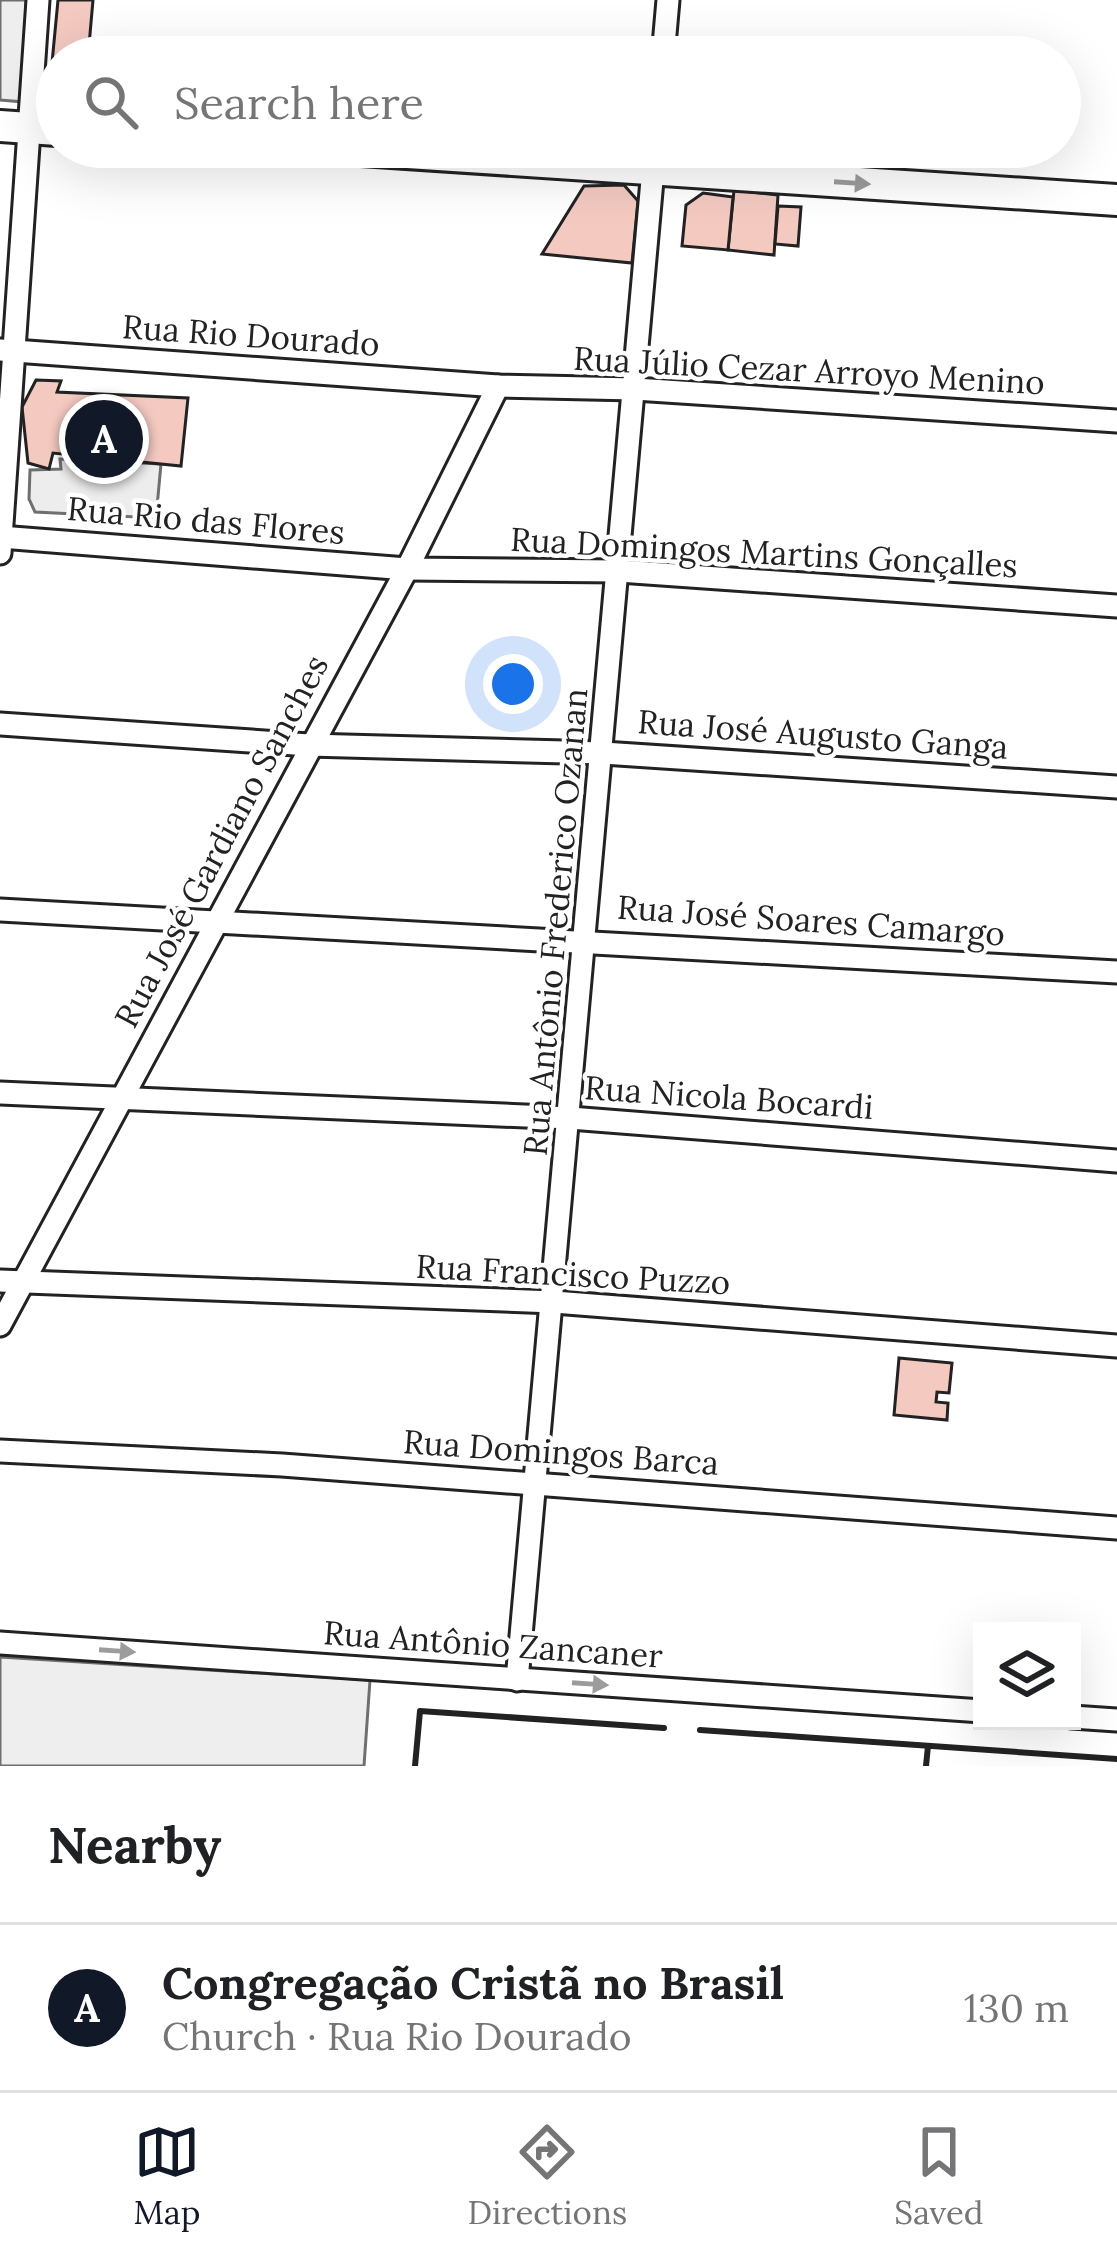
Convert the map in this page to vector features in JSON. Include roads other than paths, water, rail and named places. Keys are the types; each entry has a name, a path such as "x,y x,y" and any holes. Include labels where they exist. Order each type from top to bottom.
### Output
{"street":[{"path":"0,554 7,350 38,0"},
{"path":"665,36 668,0"},
{"name":"Rua Antônio Frederico Ozanan","path":"517,1680 653,168"},
{"path":"764,168 1117,200"},
{"name":"Rua Rio Dourado","path":"7,350 498,386"},
{"name":"Rua Júlio Cezar Arroyo Menino","path":"498,386 634,389 1117,422"},
{"name":"Rua José Gardiano Sanches","path":"0,1324 406,569 498,386"},
{"name":"Rua Rio das Flores","path":"0,537 406,569"},
{"name":"Rua Domingos Martins Gonçalles","path":"406,569 619,571 1117,606"},
{"name":"Rua José Augusto Ganga","path":"0,724 309,745 603,753 1117,787"},
{"name":"Rua José Soares Camargo","path":"0,910 586,938 1117,972"},
{"name":"Rua Nicola Bocardi","path":"0,1093 570,1118 1117,1161"},
{"name":"Rua Francisco Puzzo","path":"0,1281 554,1302 1117,1346"},
{"name":"Rua Domingos Barca","path":"0,1451 537,1483 1117,1528"},
{"name":"Rua Antônio Zancaner","path":"0,1643 973,1710"},
{"path":"1081,1718 1117,1720"}],"place":[{"name":"Congregação Cristã no Brasil","path":"104,439"}]}
